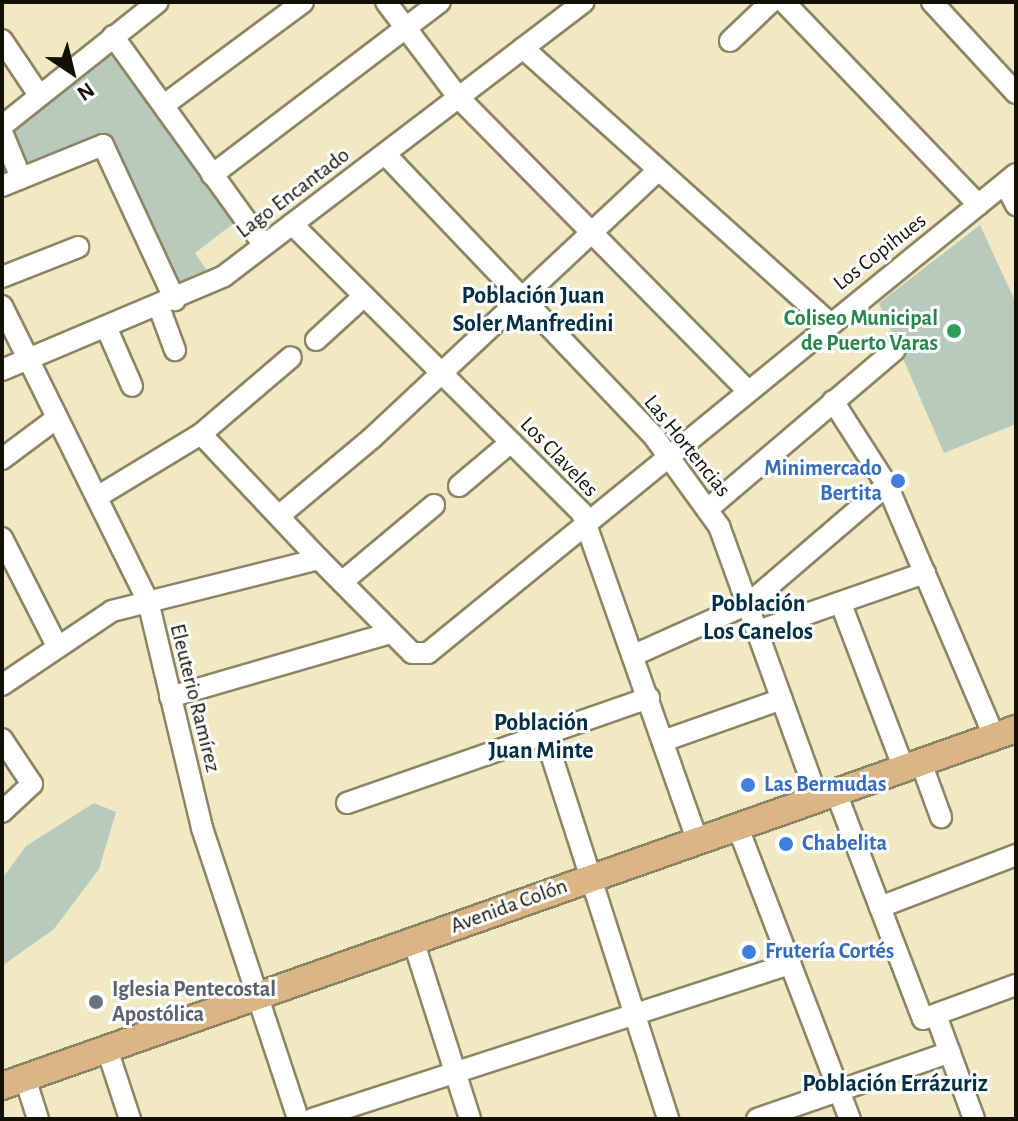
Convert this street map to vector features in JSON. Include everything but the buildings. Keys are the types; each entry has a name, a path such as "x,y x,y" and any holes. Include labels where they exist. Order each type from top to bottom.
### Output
{"main road":[{"name":"Avenida Colón","path":"13,1082 912,763 1009,732"}],"street":[{"path":"158,2 39,95 2,129 11,182 103,145 167,304 175,350"},
{"path":"164,105 303,2"},
{"path":"386,2 458,97 746,389"},
{"path":"212,175 440,2"},
{"name":"Lago Encantado","path":"2,370 167,304 224,276 582,2"},
{"path":"730,41 771,2"},
{"path":"784,2 979,205"},
{"path":"932,2 1016,93"},
{"path":"113,36 264,245"},
{"path":"2,40 39,95"},
{"path":"523,48 829,323"},
{"name":"Las Hortencias","path":"385,154 666,454 708,509 730,546 782,699 929,1017 950,1052 974,1119"},
{"path":"280,515 372,438 658,170"},
{"path":"1010,179 1016,205"},
{"name":"Los Copihues","path":"201,434 390,633 412,653 428,653 666,454 1010,179"},
{"name":"Los Claveles","path":"292,224 586,520 697,839"},
{"path":"2,277 78,247"},
{"path":"316,340 364,296"},
{"name":"Eleuterio Ramírez","path":"2,306 148,601 202,828 298,1119"},
{"path":"107,329 132,386"},
{"path":"708,509 895,350"},
{"path":"97,497 201,434 291,357"},
{"path":"833,401 887,485 925,573 1009,732"},
{"path":"2,459 57,418"},
{"path":"459,486 511,442"},
{"path":"634,655 748,604 887,485"},
{"path":"342,582 434,505"},
{"path":"5,551 56,644"},
{"path":"2,685 56,644 112,611 319,559"},
{"path":"758,631 925,573"},
{"path":"841,604 912,763 941,817"},
{"path":"170,697 390,633"},
{"path":"347,803 649,698"},
{"path":"663,741 782,699"},
{"path":"544,732 668,1119"},
{"path":"2,739 32,784 2,812"},
{"path":"737,825 850,1119"},
{"path":"880,907 1016,855"},
{"path":"413,940 470,1119"},
{"path":"312,1119 456,1075 790,964"},
{"path":"929,1017 1016,985"},
{"path":"107,1049 130,1119"},
{"path":"757,1119 950,1052"},
{"path":"13,1082 38,1119"}],"green space":[{"path":"113,44 238,220 195,253 210,275 178,290 106,135 32,166 24,165 10,127"},
{"name":"Coliseo Municipal de Puerto Varas","path":"980,225 1016,303 1016,424 944,453 879,303"},
{"path":"94,803 116,812 99,869 54,929 2,966 2,879 26,846"}],"place":[{"name":"Coliseo Municipal de Puerto Varas","path":"954,331"},
{"name":"Minimercado Bertita","path":"898,481"},
{"name":"Las Bermudas","path":"748,785"},
{"name":"Chabelita","path":"786,844"},
{"name":"Frutería Cortés","path":"749,952"},
{"name":"Iglesia Pentecostal Apostólica","path":"96,1002"}],"district":[{"name":"Población Juan Soler Manfredini","path":"533,311"},
{"name":"Población Los Canelos","path":"758,619"},
{"name":"Población Juan Minte","path":"541,738"},
{"name":"Población Errázuriz","path":"895,1085"}]}
